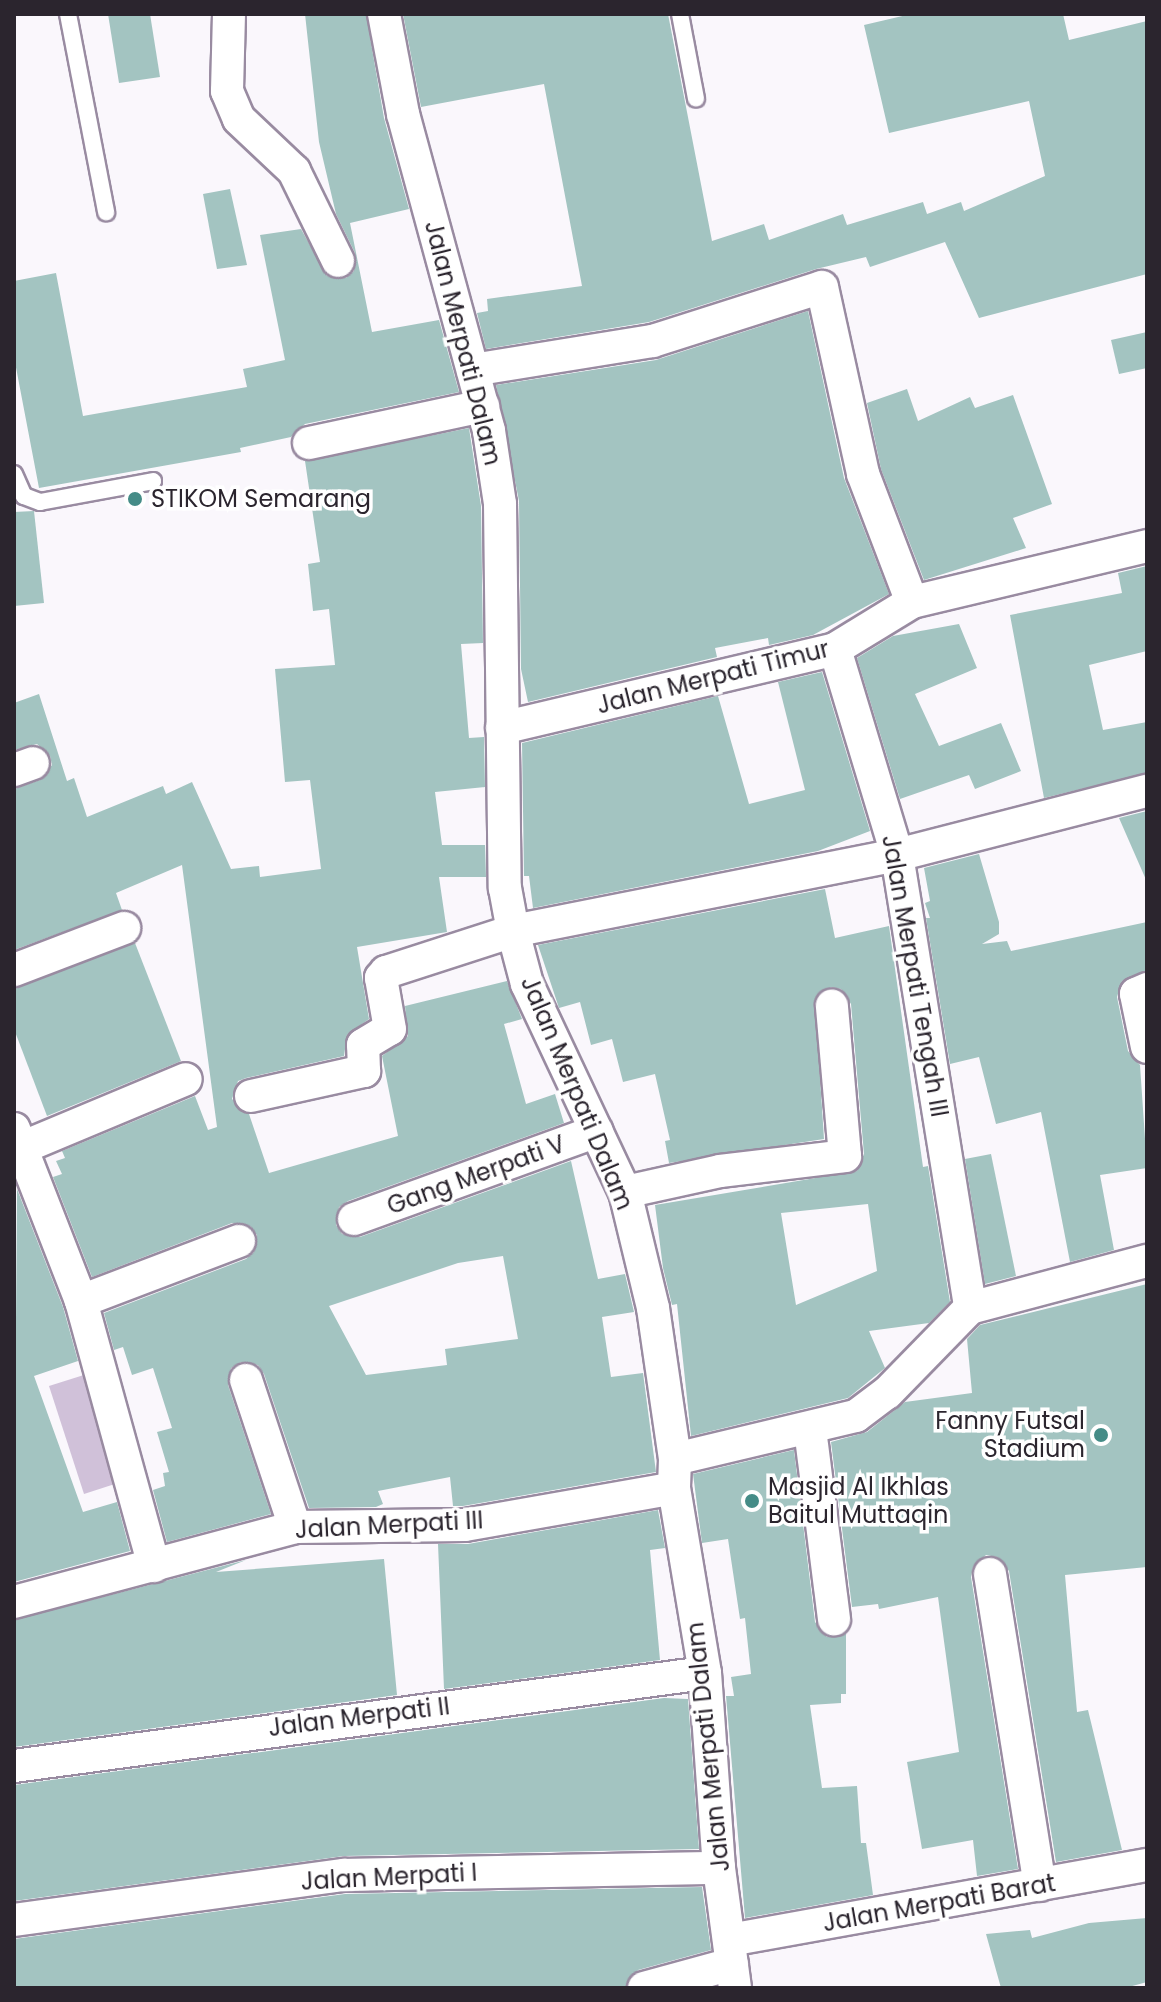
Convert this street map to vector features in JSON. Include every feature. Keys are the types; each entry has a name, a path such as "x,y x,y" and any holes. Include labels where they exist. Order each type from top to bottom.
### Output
{"street":[{"path":"229,14 227,91 239,119 294,171 338,261"},
{"name":"Jalan Merpati Dalam","path":"384,14 403,114 483,406 500,504 505,888 513,931 527,984 625,1192 653,1308 674,1473 705,1673 719,1868 733,1964"},
{"path":"473,370 653,341 822,287 863,474 912,602"},
{"path":"309,443 483,406"},
{"name":"Jalan Merpati Timur","path":"502,728 835,649 912,602 1147,546"},
{"name":"Jalan Merpati Tengah III","path":"835,649 897,855 970,1308"},
{"path":"251,1096 361,1073 363,1045 390,1029 382,974 513,931 897,855 1147,791"},
{"path":"14,970 124,928"},
{"path":"1145,989 1136,994 1147,1047"},
{"path":"625,1192 720,1171 845,1156 832,1006"},
{"path":"154,1566 81,1301 16,1143 186,1079"},
{"name":"Gang Merpati V","path":"354,1219 597,1131"},
{"path":"81,1301 239,1241"},
{"path":"970,1308 1147,1261"},
{"name":"Jalan Merpati III","path":"14,1602 295,1527 465,1525 674,1473 856,1416 887,1393 970,1308"},
{"path":"246,1380 295,1527"},
{"path":"810,1429 834,1619"},
{"path":"990,1574 1040,1885"},
{"name":"Jalan Merpati II","path":"14,1766 705,1673"},
{"name":"Jalan Merpati Barat","path":"644,1988 1040,1885 1147,1865"},
{"name":"Jalan Merpati I","path":"14,1920 344,1875 719,1868"}],"lane":[{"path":"68,14 106,212"},
{"path":"680,14 696,99"},
{"path":"14,474 24,496 40,502 153,481"}],"shaded area":[{"path":"87,1374 121,1482 84,1494 49,1386"}],"building":[{"path":"108,14 150,14 160,77 119,83"},
{"path":"305,14 366,14 384,118 409,209 350,223 372,332 439,320 459,392 305,424 291,437 240,448 241,452 39,488 14,357 14,281 56,273 83,416 247,387 243,369 285,360 260,235 301,229 327,276 346,278 354,271 355,253 336,214 319,142"},
{"path":"403,14 668,14 712,241 764,224 769,240 843,214 847,225 923,202 927,214 961,202 964,211 1045,176 1029,101 889,133 864,25 911,14 1063,14 1069,40 1147,21 1147,274 979,318 945,242 870,267 866,257 816,269 649,322 486,349 477,313 488,311 487,299 582,286 544,84 421,107"},
{"path":"230,189 247,265 217,269 203,194"},
{"path":"808,311 844,478 889,594 813,635 769,645 768,638 715,648 717,657 528,702 521,669 519,501 496,385 656,360"},
{"path":"1147,332 1147,368 1119,374 1111,340"},
{"path":"907,389 918,421 970,397 975,408 1013,395 1052,504 1013,518 1026,548 924,580 881,469 867,403"},
{"path":"469,428 481,506 483,643 461,644 469,738 484,737 485,787 435,792 442,845 485,845 486,877 439,877 447,932 357,947 369,1019 347,1035 344,1056 238,1081 232,1099 249,1114 269,1173 398,1136 382,1056 408,1036 405,1006 507,981 522,1019 504,1024 526,1104 555,1094 564,1123 348,1201 339,1207 336,1225 342,1234 360,1237 571,1161 598,1279 625,1274 634,1312 602,1317 611,1377 643,1373 656,1472 463,1506 453,1506 450,1477 378,1491 383,1504 376,1507 309,1508 264,1374 258,1365 241,1362 231,1368 228,1385 271,1514 167,1542 153,1490 165,1486 163,1473 169,1472 157,1432 172,1428 153,1368 132,1375 123,1347 114,1350 104,1313 246,1259 254,1252 257,1235 250,1226 232,1223 92,1277 53,1177 62,1174 56,1161 65,1158 62,1151 195,1096 208,1130 217,1127 182,865 116,893 122,910 14,950 14,789 40,780 52,765 50,756 37,744 14,750 14,703 39,694 67,781 74,778 87,817 163,786 166,794 192,782 231,869 259,866 260,877 321,869 310,780 285,782 275,669 335,665 329,609 313,611 308,564 320,562 305,461","holes":["503,1256 518,1339 445,1349 447,1365 366,1375 329,1306 458,1263"]},
{"path":"34,511 44,603 14,606 14,512"},
{"path":"1147,566 1147,651 1089,665 1103,730 1147,722 1147,773 1044,798 1010,615 1122,593 1118,573"},
{"path":"959,624 977,668 915,694 939,746 1001,723 1021,771 975,789 969,775 900,799 857,658 893,636"},
{"path":"822,672 870,831 818,851 533,908 529,876 524,876 522,743 718,696 749,804 805,790 778,682"},
{"path":"1147,811 1147,882 1119,818"},
{"path":"979,854 999,922 999,934 982,944 1007,941 1011,951 1147,922 1147,970 1122,981 1117,997 1128,1051 1140,1065 1147,1168 1100,1175 1114,1250 1070,1262 1041,1112 996,1124 979,1057 950,1064 926,918 930,918 925,903 930,901 924,868"},
{"path":"825,889 835,938 889,926 923,1167 928,1166 950,1302 929,1323 869,1331 885,1368 848,1398 691,1436 677,1304 672,1305 663,1268 655,1205 857,1171 864,1154 851,1004 841,989 831,987 815,999 824,1139 669,1163 665,1141 670,1140 655,1074 623,1082 612,1039 591,1045 580,1002 559,1008 538,945","holes":["868,1204 877,1271 796,1305 781,1213"]},
{"path":"135,943 181,1061 47,1116 14,1029 14,989"},
{"path":"991,1154 1016,1276 985,1284 965,1159"},
{"path":"17,1189 63,1307 78,1361 34,1376 83,1512 117,1502 130,1551 14,1582"},
{"path":"1147,1284 1147,1567 1065,1575 1077,1712 1088,1710 1122,1850 1056,1862 1009,1571 997,1557 986,1555 973,1567 971,1577 1018,1869 977,1876 973,1840 922,1849 907,1762 959,1752 938,1597 879,1609 878,1604 852,1607 831,1442 867,1432 905,1402 972,1393 967,1339 980,1325"},
{"path":"794,1450 815,1622 827,1637 846,1633 846,1694 841,1694 841,1703 810,1705 822,1788 857,1786 861,1843 866,1843 873,1895 745,1918 726,1696 734,1696 731,1677 751,1674 745,1618 740,1619 728,1539 702,1543 693,1474"},
{"path":"658,1510 665,1548 650,1550 660,1660 444,1689 438,1544 468,1544"},
{"path":"384,1559 397,1695 14,1747 14,1620 246,1560 216,1572"},
{"path":"664,1698 688,1699 699,1849 344,1856 14,1901 14,1785"},
{"path":"702,1887 711,1950 638,1970 626,1988 14,1988 14,1939 345,1894"},
{"path":"1147,1918 1147,1982 1125,1988 1001,1988 986,1934 1030,1930 1032,1938 1089,1923"}],"place":[{"name":"STIKOM Semarang","path":"135,499"},
{"name":"Fanny Futsal Stadium","path":"1101,1435"},
{"name":"Masjid Al Ikhlas Baitul Muttaqin","path":"752,1501"}]}
